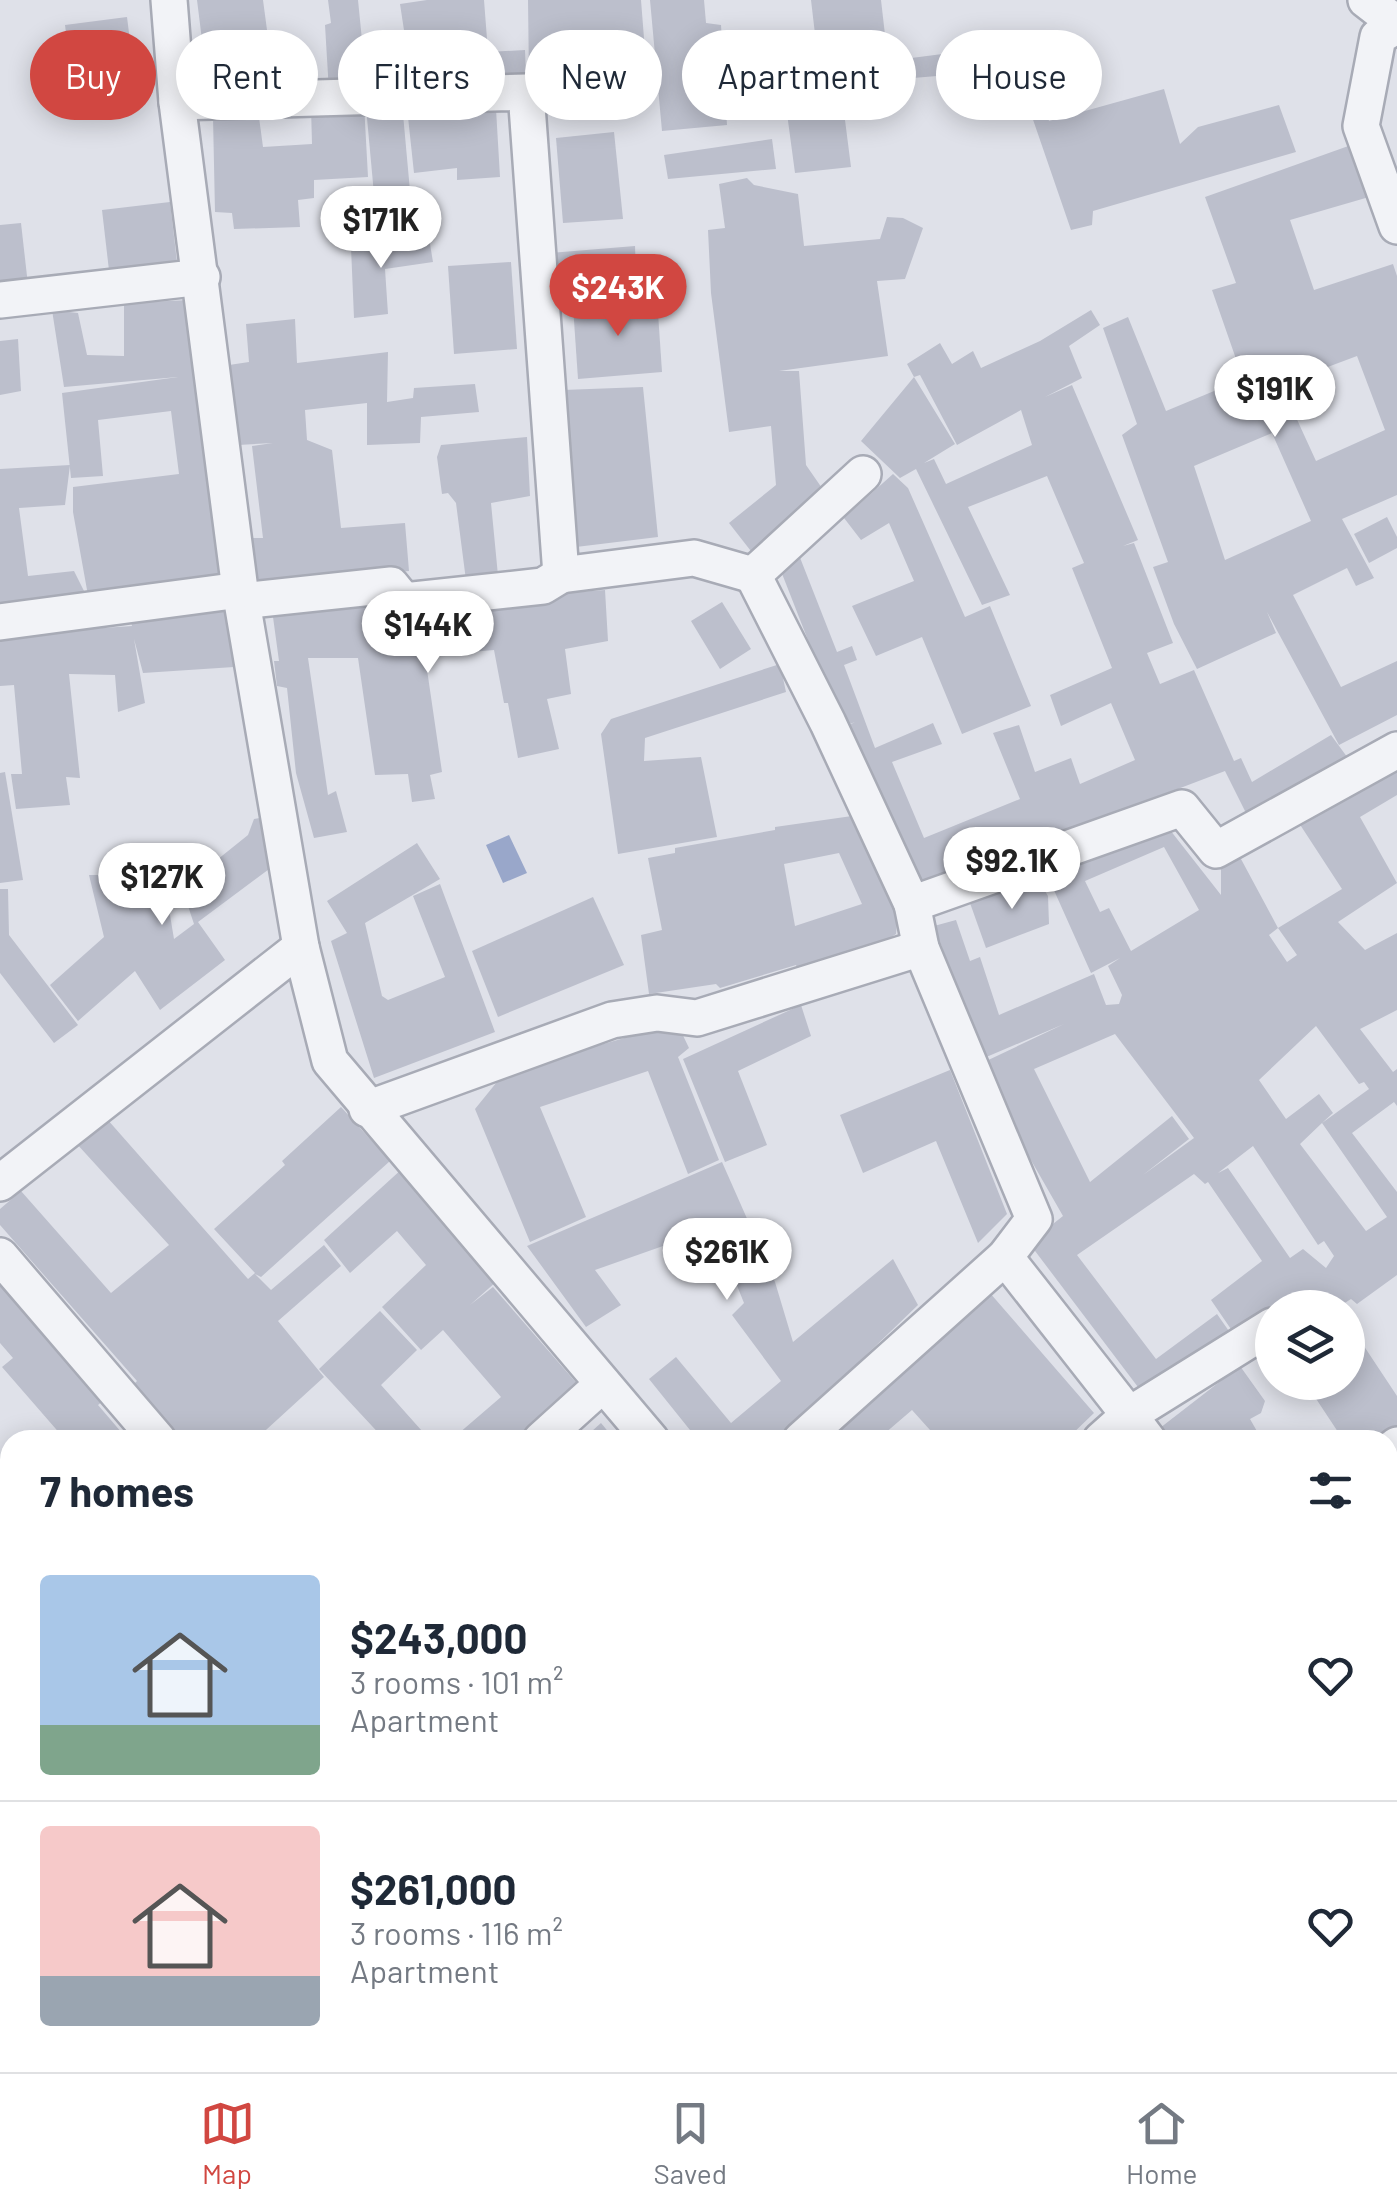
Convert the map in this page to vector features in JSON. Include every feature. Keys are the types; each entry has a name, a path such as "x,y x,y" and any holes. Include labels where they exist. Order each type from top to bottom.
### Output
{"street":[{"path":"168,0 176,82"},
{"path":"1366,0 1397,24 1378,37 1361,126 1397,226"},
{"path":"318,98 526,92 561,574"},
{"path":"180,120 241,596 301,947 330,1062 642,1430"},
{"path":"0,300 202,276"},
{"path":"752,575 863,474"},
{"path":"0,622 241,596 391,585 404,601 543,586 561,574 694,558 752,575 828,723 912,904 921,948 1034,1218 1005,1257 812,1430"},
{"path":"912,904 1182,808 1216,850 1397,750"},
{"path":"0,1183 301,947"},
{"path":"367,1109 612,1020 657,1013 697,1018 921,948"},
{"path":"0,1256 149,1430"},
{"path":"1005,1257 1138,1428 1255,1339"},
{"path":"552,1430 603,1384"}],"water":[{"path":"509,835 527,873 503,883 486,845"}],"building":[{"path":"197,0 263,0 267,30 201,30"},
{"path":"328,0 358,0 361,30 338,30 338,92 329,92 325,25 331,23"},
{"path":"484,0 486,30 404,30 400,4"},
{"path":"528,0 641,0 643,30 528,30"},
{"path":"650,0 704,0 706,23 721,25 721,30 682,30 682,120 727,120 727,125 662,131 662,30 653,30"},
{"path":"811,0 881,0 884,30 815,30"},
{"path":"127,17 129,30 66,30 65,25"},
{"path":"525,50 525,76 505,77 505,51"},
{"path":"936,55 936,76 916,78 916,57"},
{"path":"1164,89 1180,144 1198,127 1279,105 1296,152 1093,211 1092,225 1071,230 1033,120 1102,120 1102,106"},
{"path":"338,105 338,120 365,120 368,177 314,180 314,198 298,200 300,227 234,229 232,213 215,212 213,120 259,120 263,147 312,144 311,120 318,120 318,107"},
{"path":"367,120 404,120 413,224 377,227"},
{"path":"408,120 497,120 500,177 457,180 457,168 414,173"},
{"path":"788,120 845,120 851,167 795,173"},
{"path":"614,132 623,219 563,223 556,138"},
{"path":"772,139 776,169 668,179 664,155"},
{"path":"1354,144 1369,197 1290,220 1314,290 1393,264 1397,276 1397,495 1342,519 1374,578 1356,586 1347,568 1293,595 1341,687 1397,661 1397,715 1339,745 1267,612 1276,633 1197,669 1174,624 1153,567 1168,562 1122,435 1137,424 1103,328 1128,317 1166,411 1243,379 1212,290 1236,283 1205,197","holes":["1357,356 1385,430 1316,461 1283,389 1277,370 1292,405 1314,397 1325,368","1272,433 1311,521 1225,560 1194,466"]},
{"path":"747,178 754,185 798,194 804,246 880,239 887,217 903,218 923,228 905,279 877,281 888,356 779,371 799,371 806,465 824,491 754,555 729,523 776,485 771,426 729,432 711,293 708,230 725,228 719,184"},
{"path":"170,202 178,271 110,279 102,210"},
{"path":"21,223 28,285 0,288 0,225"},
{"path":"376,238 378,246 429,238 433,262 385,269 388,314 354,318 351,247"},
{"path":"635,246 637,296 554,305 550,253"},
{"path":"511,262 517,349 454,354 448,266"},
{"path":"657,298 662,372 578,379 573,306"},
{"path":"190,300 205,374 221,586 89,601 73,512 73,487 179,474 171,411 98,420 103,476 71,478 62,393 178,377 64,387 52,310 78,313 87,355 124,356 124,303"},
{"path":"1091,310 1100,325 1069,346 1082,378 1045,397 1072,385 1138,540 1123,546 1134,543 1173,643 1147,653 1160,684 1194,670 1234,761 1241,758 1252,782 1331,735 1353,765 1251,823 1225,771 923,886 906,846 901,848 845,727 855,722 842,727 779,566 797,550 837,652 852,646 857,660 844,665 875,748 933,723 942,744 892,762 924,838 1020,799 993,733 1019,725 1035,772 1071,758 1080,784 1135,760 1111,703 1061,726 1050,695 1112,668 1072,568 1084,563 1047,476 968,507 1010,595 982,605 916,469 900,478 861,441 914,377 907,364 940,343 952,364 973,351 981,368 1040,341","holes":["920,375 957,445 1021,410 1032,445 946,484 934,459 924,463 955,444 914,377"]},
{"path":"295,319 297,363 388,352 387,402 413,398 414,388 475,384 479,412 421,417 420,443 367,445 367,403 305,410 307,440 332,450 341,528 405,523 409,571 252,587 246,538 263,538 252,446 273,443 238,445 229,365 249,362 246,324"},
{"path":"18,339 21,391 0,395 0,341"},
{"path":"643,387 658,537 576,547 563,390"},
{"path":"527,437 530,496 491,503 499,586 467,588 456,503 448,493 442,494 437,457 441,445"},
{"path":"70,465 65,505 19,508 28,576 74,571 89,601 0,609 0,469"},
{"path":"893,474 908,488 965,617 990,606 1031,706 962,734 922,637 876,656 852,606 914,581 889,523 861,540 844,518"},
{"path":"1387,517 1397,537 1397,548 1369,563 1354,534"},
{"path":"605,590 608,641 565,649 571,694 547,699 559,749 518,758 494,650 425,656 442,772 430,775 435,799 412,802 408,774 375,775 358,658 308,658 328,795 336,791 347,832 314,838 296,773 287,688 277,686 274,661 279,661 273,617 283,608 383,603 384,606"},
{"path":"722,602 751,649 720,669 691,621"},
{"path":"223,605 234,667 143,673 134,639 145,703 118,712 115,675 69,674 80,778 66,777 70,805 16,809 11,774 22,774 14,685 0,686 0,635 132,626 130,617"},
{"path":"780,664 786,692 645,738 644,761 701,757 717,837 618,854 601,734 611,719"},
{"path":"1397,754 1397,795 1360,817 1397,883 1338,922 1365,950 1397,933 1397,1010 1360,1029 1393,1072 1397,1069 1397,1106 1394,1102 1352,1133 1397,1192 1397,1275 1365,1298 1365,1290 1255,1290 1255,1322 1235,1335 1211,1300 1262,1261 1208,1182 1205,1184 1194,1174 1077,1255 1156,1359 1217,1314 1231,1334 1144,1395 1029,1243 1063,1216 1016,1134 982,1063 1064,1024 984,1058 934,926 956,920 970,961 980,957 999,1015 1094,974 1106,1005 1119,1004 1122,995 1108,966 1120,958 1091,973 1044,868 1074,854 1080,864 1163,821 1221,895 1221,852 1234,846 1278,928 1342,889 1297,820","holes":["1164,847 1199,910 1131,951 1109,908 1100,912 1085,881","1278,928 1297,955 1287,962 1269,935","1316,1026 1359,1084 1364,1082 1369,1089 1322,1123 1333,1113 1319,1094 1286,1119 1259,1080","1115,1034 1194,1138 1143,1175 1189,1139 1172,1116 1090,1182 1034,1069","1322,1123 1387,1217 1366,1231 1300,1144","1253,1146 1318,1245 1324,1241 1334,1256 1326,1268 1303,1249 1290,1258 1228,1168 1218,1173"]},
{"path":"5,772 23,880 0,883 0,773"},
{"path":"859,815 899,900 896,934 874,948 797,968 796,965 720,988 716,984 649,994 641,935 662,930 648,858 675,853 675,848 775,827","holes":["839,853 862,904 795,926 784,864"]},
{"path":"271,816 280,861 198,922 225,960 160,1010 135,971 78,1021 50,985 104,937 89,875 101,875 106,892 163,873 174,939 194,924 182,888 248,835 254,819"},
{"path":"417,843 440,879 365,923 382,996 388,1000 445,977 413,896 440,884 495,1032 374,1078 331,941 347,933 327,901"},
{"path":"1036,876 1048,896 1049,924 986,948 970,903"},
{"path":"0,889 8,889 9,935 78,1025 54,1043 0,973"},
{"path":"593,897 624,965 498,1017 472,951"},
{"path":"801,1005 811,1036 738,1071 767,1145 725,1162 683,1059"},
{"path":"677,1023 689,1048 678,1057 719,1160 688,1174 648,1071 540,1107 586,1217 530,1242 475,1109 505,1072"},
{"path":"950,1070 1007,1214 978,1243 936,1141 863,1173 840,1115"},
{"path":"341,1107 390,1161 261,1277 255,1274 271,1290 324,1245 341,1266 278,1321 324,1377 266,1430 174,1430 166,1420 162,1423 133,1385 137,1381 0,1225 0,1209 21,1191 111,1293 169,1245 76,1143 107,1119 248,1279 255,1273 214,1229 285,1165 282,1161"},
{"path":"722,1162 775,1282 793,1342 893,1259 918,1305 788,1430 690,1430 649,1379 676,1357 731,1423 781,1381 732,1315 744,1303 714,1228 595,1270 621,1305 586,1327 527,1246"},
{"path":"403,1168 497,1281 470,1305 493,1287 579,1386 528,1430 463,1430 501,1397 443,1330 421,1350 382,1307 426,1265 397,1231 350,1273 324,1240"},
{"path":"0,1285 105,1399 98,1405 119,1430 57,1430 2,1367 13,1358 0,1343"},
{"path":"983,1285 1094,1413 1076,1430 930,1430 912,1410 889,1430 835,1430 831,1425"},
{"path":"380,1311 417,1350 381,1385 421,1430 376,1430 319,1369"},
{"path":"1365,1348 1397,1396 1397,1430 1337,1430 1317,1400 1365,1400"},
{"path":"1240,1366 1255,1387 1255,1400 1265,1401 1261,1413 1250,1419 1256,1430 1161,1430"}]}
